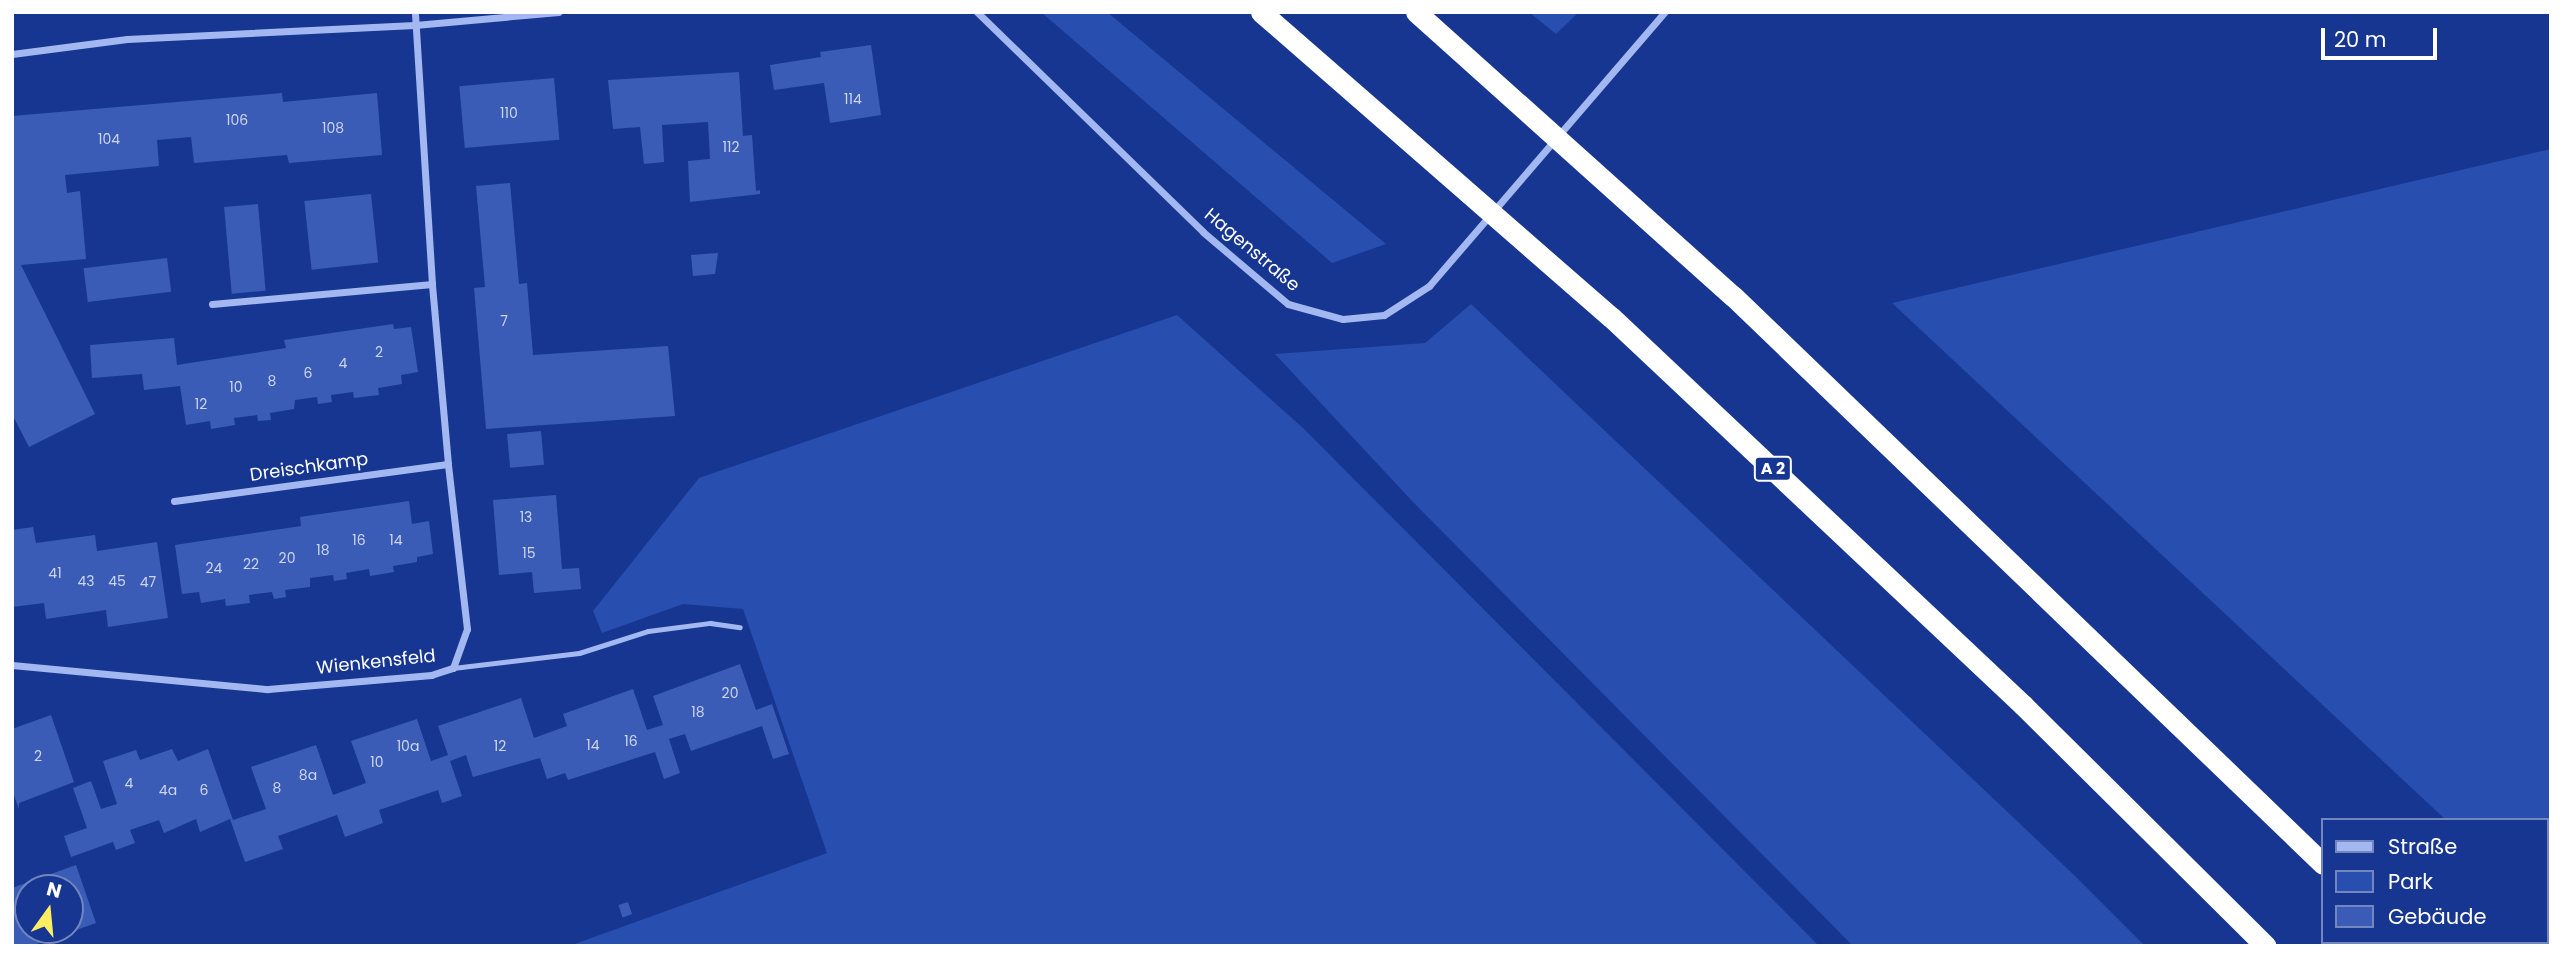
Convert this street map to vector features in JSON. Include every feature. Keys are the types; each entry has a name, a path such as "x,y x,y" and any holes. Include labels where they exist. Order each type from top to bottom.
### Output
{"highway":[{"name":"A 2","path":"1261,12 1611,317 2023,705 2266,946"},
{"path":"1416,12 1732,296 2322,863"}],"street":[{"path":"415,12 432,284 448,464 467,629 453,668"},
{"path":"12,54 127,39 415,25 558,12"},
{"name":"Hagenstraße","path":"977,12 1203,232 1288,303 1343,320 1384,314 1429,286 1651,32 1665,12"},
{"path":"212,304 432,284"},
{"name":"Dreischkamp","path":"174,501 448,464"},
{"name":"Wienkensfeld","path":"12,665 268,689 431,675 453,668"}],"lane":[{"name":"Wienkensfeld","path":"453,668 579,653 648,631 710,623 740,627"}],"green space":[{"path":"1041,12 1107,12 1386,244 1332,263"},
{"path":"1529,12 1579,12 1556,34"},
{"path":"2551,149 2551,825 2549,826 2549,818 2444,818 1892,303"},
{"path":"1471,304 2074,875 2145,946 1853,946 1413,502 1275,354 1425,343"},
{"path":"1177,315 1304,429 1819,946 569,946 827,853 743,609 683,604 602,633 593,611 699,478"}],"building":[{"path":"871,45 881,115 830,123 824,83 774,90 770,65 821,57 820,52"},
{"path":"739,72 743,136 752,135 756,191 760,190 760,194 690,202 688,161 710,159 708,122 662,125 664,162 644,164 640,127 613,129 608,80"},
{"path":"554,78 559,140 465,148 459,86"},
{"path":"282,93 283,102 377,93 382,155 289,163 287,155 194,163 191,137 157,140 159,166 65,175 67,193 80,191 86,259 21,265 95,414 29,447 12,414 12,116"},
{"path":"510,183 519,284 527,283 533,355 668,346 675,416 486,429 474,288 485,287 476,186"},
{"path":"371,194 378,263 312,270 304,201"},
{"path":"258,204 266,291 232,294 224,207"},
{"path":"718,253 715,274 693,276 691,255"},
{"path":"167,258 171,292 88,302 84,268"},
{"path":"393,324 394,329 411,327 418,372 401,375 402,384 378,388 379,395 354,398 353,392 331,395 332,402 318,404 317,397 295,400 294,409 270,413 271,420 258,421 257,415 234,418 235,425 211,429 210,421 186,425 180,386 144,390 142,374 92,378 90,345 174,338 177,365 286,348 284,340"},
{"path":"541,431 544,465 510,468 507,434"},
{"path":"556,495 562,569 579,568 581,589 534,593 532,572 499,575 493,500"},
{"path":"409,501 412,524 429,521 433,554 417,557 417,562 393,566 394,572 370,576 369,569 346,573 347,579 334,581 333,575 310,578 310,587 285,590 286,597 274,599 272,592 249,595 250,603 226,606 225,599 201,603 199,592 182,594 175,545 301,526 300,517"},
{"path":"33,527 36,543 95,535 97,551 157,542 168,618 108,627 106,610 46,619 44,603 12,607 12,530"},
{"path":"740,664 756,710 772,704 789,754 773,759 762,726 691,751 685,734 669,739 680,773 664,779 655,752 568,780 565,773 547,779 540,758 473,777 466,755 450,761 462,796 442,803 438,790 379,810 383,823 345,837 337,815 278,836 283,849 245,862 230,819 200,832 196,819 164,833 159,820 130,830 135,843 116,850 113,842 71,857 64,836 87,828 73,788 91,781 101,809 117,804 103,761 136,750 140,760 172,749 178,761 208,749 233,820 266,809 251,767 316,745 333,795 366,783 351,741 417,719 431,761 448,755 438,726 521,698 534,738 567,726 563,714 633,689 647,730 663,725 653,696"},
{"path":"51,715 74,782 19,803 19,809 12,790 12,729"},
{"path":"76,865 79,874 51,874"},
{"path":"14,887 14,944 37,944 12,946"},
{"path":"84,888 96,923 84,927"},
{"path":"628,902 632,914 623,917 618,905"}]}
